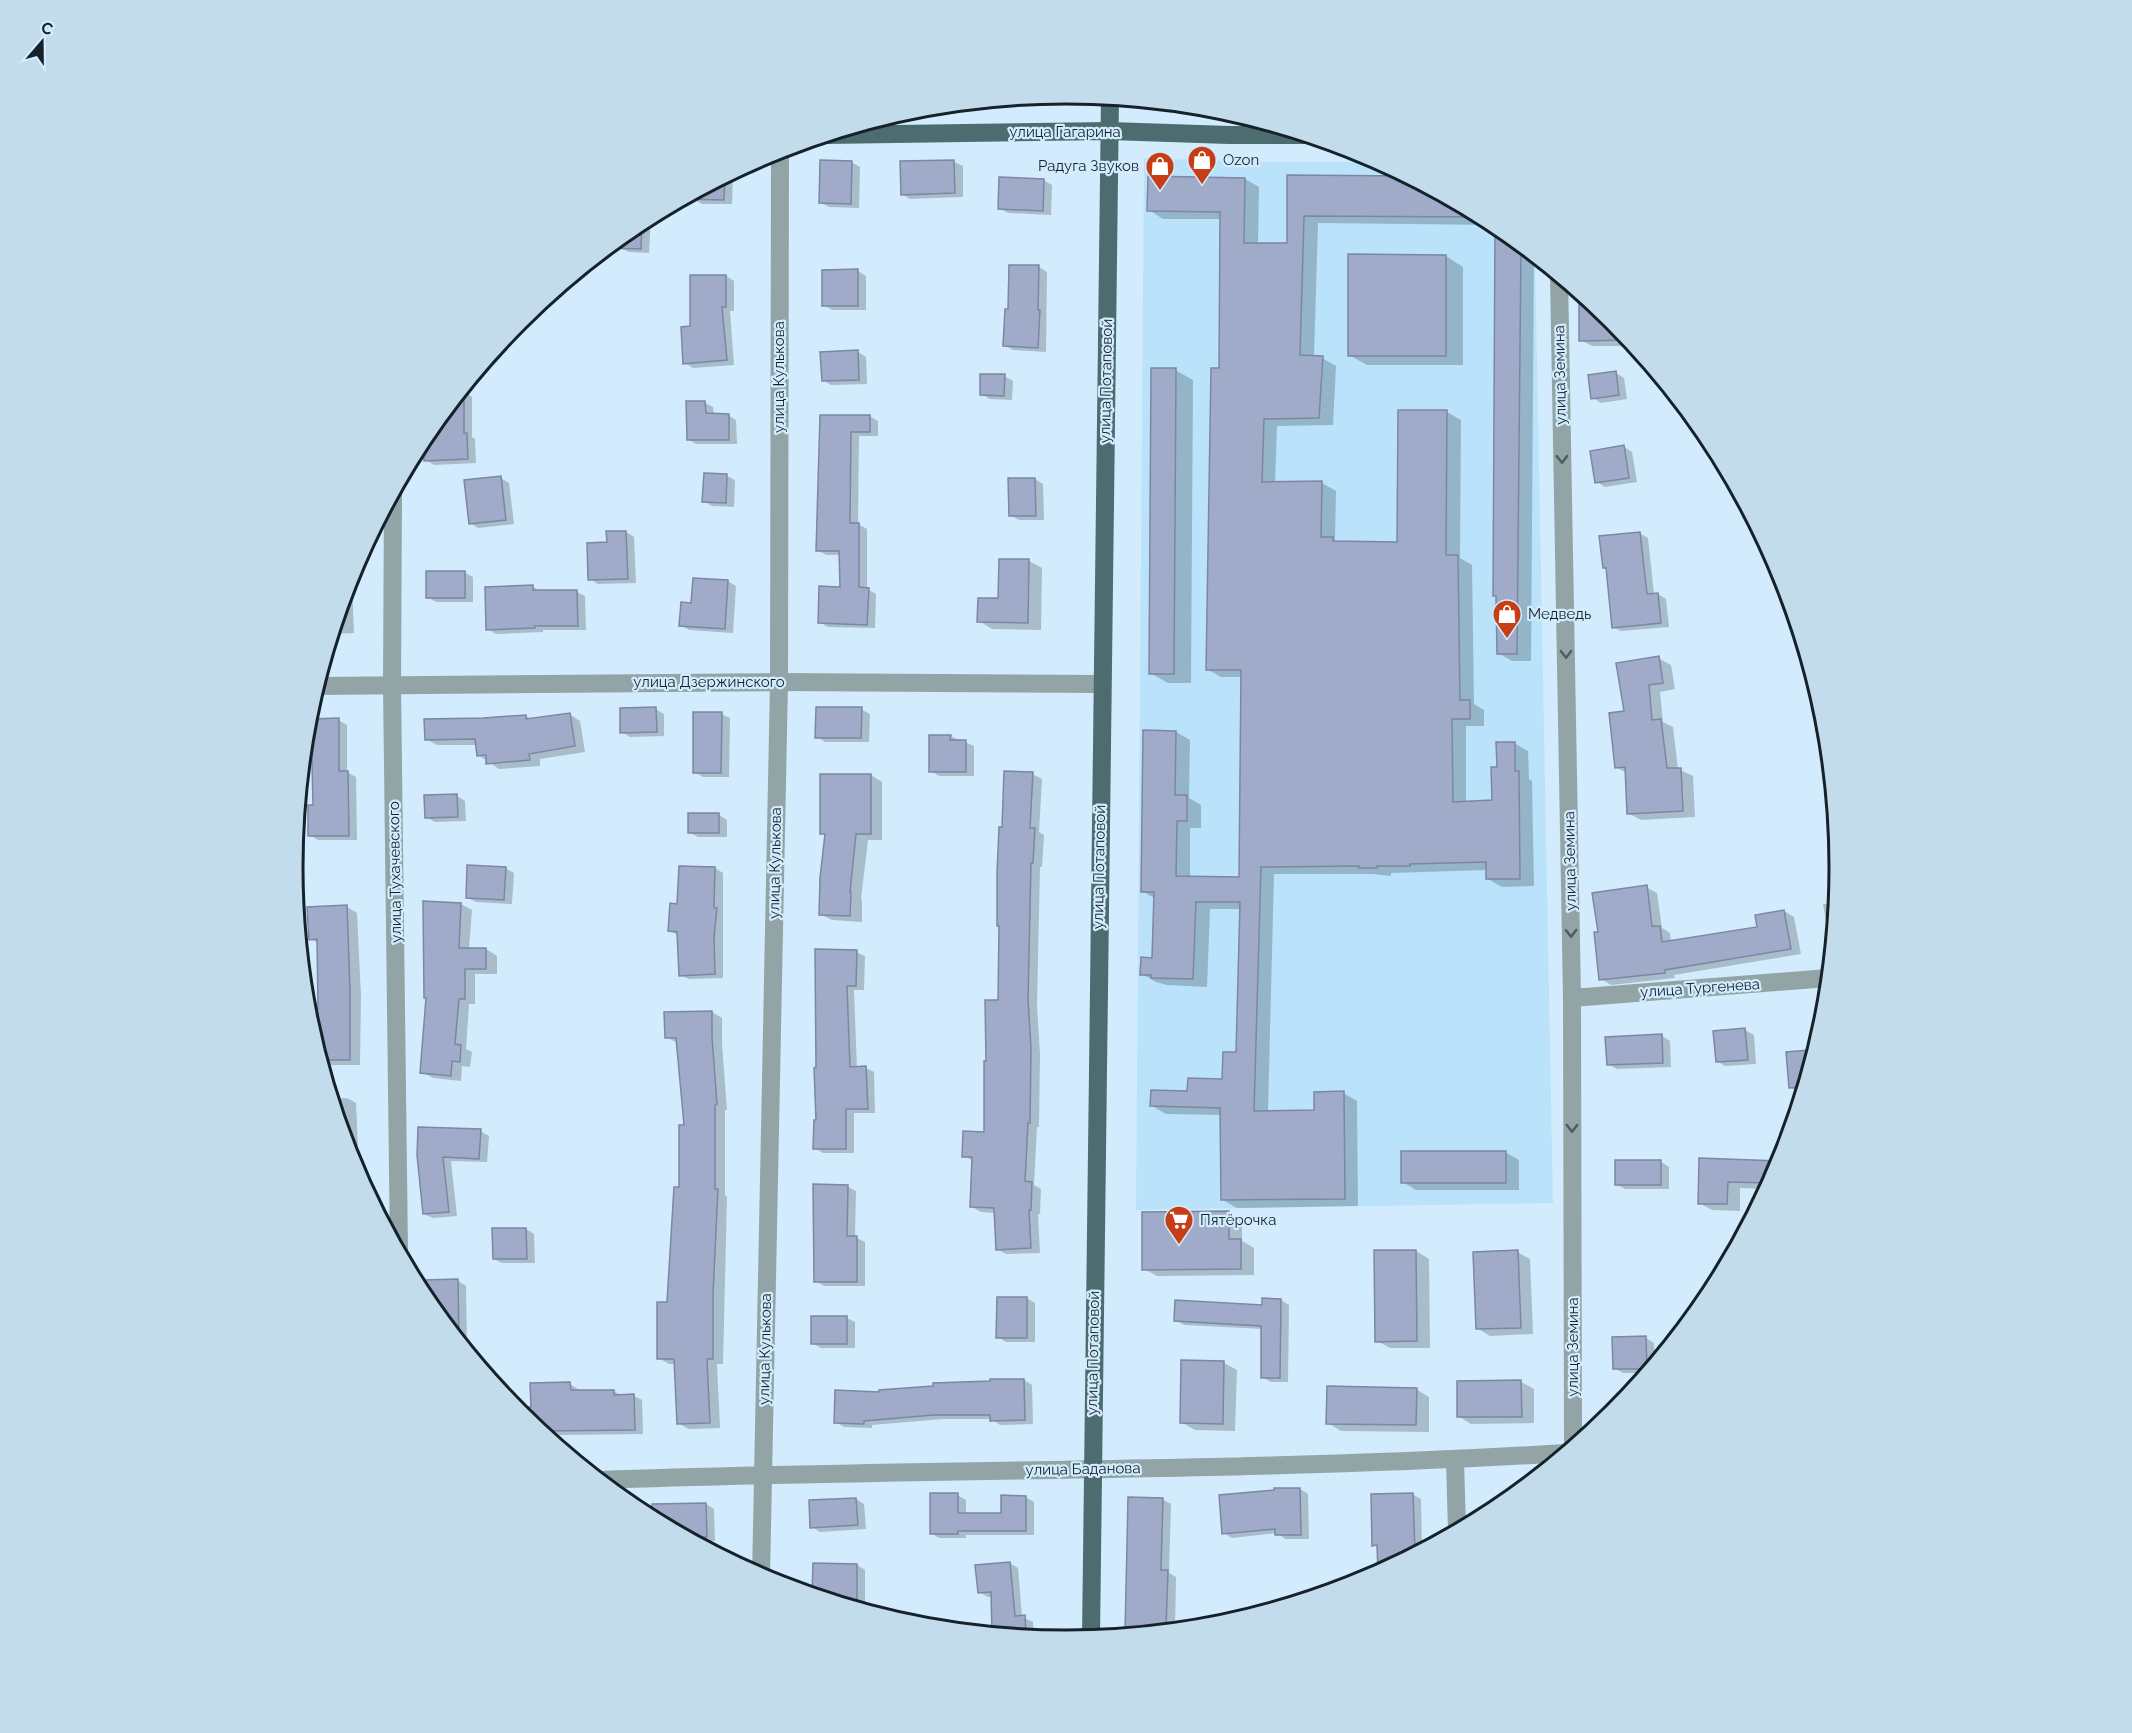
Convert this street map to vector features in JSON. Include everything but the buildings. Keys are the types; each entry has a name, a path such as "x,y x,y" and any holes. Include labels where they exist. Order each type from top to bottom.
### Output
{"main road":[{"name":"улица Потаповой","path":"1091,1629 1101,684 1110,105"},
{"name":"улица Гагарина","path":"851,135 1110,131 1282,135"}],"street":[{"name":"улица Кулькова","path":"761,1565 779,682 780,160"},
{"name":"улица Земина","path":"1559,285 1572,998 1573,1436"},
{"name":"улица Тухачевского","path":"393,508 392,685 399,1236"},
{"name":"улица Дзержинского","path":"325,686 779,682 1101,684"},
{"name":"улица Тургенева","path":"1572,998 1820,979"},
{"name":"улица Баданова","path":"612,1480 762,1474 1455,1460 1552,1454"},
{"path":"1455,1460 1457,1521"}],"shaded area":[{"path":"1144,158 1244,162 1358,162 1448,206 1490,232 1535,265 1553,1203 1136,1210"}],"place":[{"name":"Ozon","path":"1202,186"},
{"name":"Радуга Звуков","path":"1160,192"},
{"name":"Медведь","path":"1507,640"},
{"name":"Пятёрочка","path":"1179,1246"}]}
